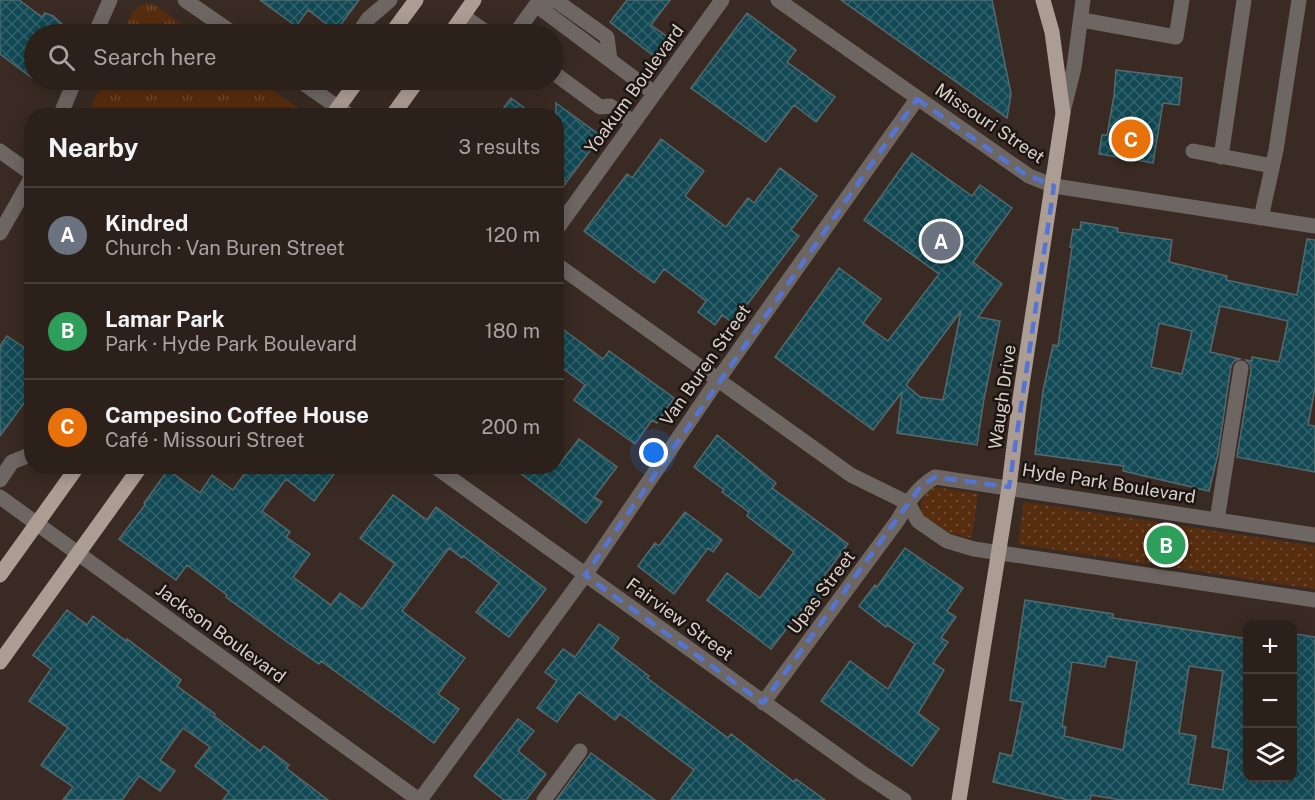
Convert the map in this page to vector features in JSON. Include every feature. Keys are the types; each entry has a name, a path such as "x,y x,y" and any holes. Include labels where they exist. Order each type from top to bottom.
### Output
{"main road":[{"path":"457,24 474,0"},
{"name":"Waugh Drive","path":"959,800 1009,487 1019,405 1063,113 1052,32 1043,0"},
{"path":"398,24 413,4"},
{"path":"343,108 353,90"},
{"path":"398,108 411,90"},
{"path":"0,575 72,474"},
{"path":"0,662 135,474"}],"street":[{"path":"99,24 110,0"},
{"path":"185,0 220,24"},
{"path":"365,24 390,0"},
{"path":"395,0 413,4"},
{"name":"Yoakum Boulevard","path":"564,219 722,0"},
{"name":"Missouri Street","path":"778,0 1023,173 1053,186 1315,226"},
{"path":"1063,113 1074,68 1083,0"},
{"path":"1082,20 1176,37 1182,0"},
{"path":"1221,156 1244,0"},
{"path":"1262,218 1299,0"},
{"path":"522,24 536,5 562,24"},
{"path":"463,16 475,24"},
{"path":"564,26 654,93"},
{"path":"564,80 600,107 610,106 633,122"},
{"path":"63,108 71,90"},
{"path":"311,90 334,108"},
{"name":"Van Buren Street","path":"419,800 585,574 717,381 917,99"},
{"path":"0,151 24,170"},
{"path":"1193,151 1272,165"},
{"path":"0,233 24,190"},
{"path":"564,270 851,475 908,503 918,521 947,541 997,553 1315,600"},
{"path":"1217,520 1241,368"},
{"path":"0,480 12,462 24,457"},
{"name":"Fairview Street","path":"445,474 763,703 893,795 904,800"},
{"name":"Hyde Park Boulevard","path":"908,503 921,486 935,477 1315,535"},
{"name":"Jackson Boulevard","path":"0,498 419,800"},
{"name":"Upas Street","path":"763,703 898,520 908,503"},
{"path":"544,800 580,752"}],"highlighted area":[{"path":"917,99 1023,173 1054,186 1009,487 935,477 921,486 763,703 585,575"}],"green space":[{"path":"148,3 158,7 182,24 127,24 135,11"},
{"path":"98,90 273,90 298,108 90,108"},
{"path":"935,487 978,494 972,538 950,533 922,515 923,499"},
{"path":"1024,502 1315,546 1315,589 1018,544"}],"building":[{"path":"0,0 19,0 42,17 45,13 53,16 62,24 24,24 24,72 0,54"},
{"path":"260,0 359,0 341,24 327,24 308,10 298,24 293,24"},
{"path":"627,0 670,0 651,25 669,38 655,57 610,22"},
{"path":"841,0 992,0 1011,94 1007,118"},
{"path":"747,13 796,50 787,62 835,97 816,122 794,105 766,142 691,88"},
{"path":"1116,70 1182,78 1179,105 1163,103 1153,163 1099,154 1102,135 1107,135"},
{"path":"511,98 524,108 504,108"},
{"path":"564,109 601,136 564,185"},
{"path":"661,139 704,171 685,196 726,227 748,198 754,203 780,168 817,196 791,230 799,236 733,323 722,315 715,325 698,312 706,301 664,269 654,283 584,231 627,174 632,178"},
{"path":"912,153 972,196 980,185 1012,208 973,262 1002,284 978,317 1000,321 977,445 897,433 902,392 873,430 775,357 839,268 881,299 863,323 888,341 939,274 864,220","holes":["961,311 943,400 920,397 906,385"]},
{"path":"1081,222 1118,228 1117,232 1172,240 1169,262 1227,276 1226,280 1297,295 1307,239 1315,240 1315,388 1308,425 1315,426 1315,472 1237,457 1251,370 1246,360 1252,361 1252,357 1279,362 1288,321 1220,306 1210,352 1240,359 1234,361 1231,366 1218,454 1209,491 1123,471 1124,466 1035,454 1043,391 1053,345 1058,346 1073,229 1080,230","holes":["1159,323 1192,331 1182,374 1151,367"]},
{"path":"564,330 603,359 609,351 674,398 657,423 652,420 635,444 574,400 585,385 564,369"},
{"path":"7,336 24,348 24,403 0,436 0,346"},
{"path":"717,435 776,483 772,488 848,544 824,576 833,582 809,614 802,609 771,649 707,600 727,573 760,598 794,552 747,516 749,512 694,467"},
{"path":"579,439 617,467 594,497 602,502 586,523 522,474 564,474 564,458"},
{"path":"165,474 174,474 200,493 212,475 233,490 244,474 334,474 314,501 286,479 262,511 290,532 286,537 310,554 293,577 331,605 340,593 362,609 395,564 360,538 393,495 427,520 436,507 546,589 509,637 476,612 499,583 449,548 402,611 465,658 438,694 459,709 434,743 321,661 319,664 290,644 187,565 176,580 119,539"},
{"path":"685,512 722,540 713,552 708,548 674,594 638,566 655,543 659,546"},
{"path":"905,548 963,588 947,611 956,617 941,638 948,642 933,663 944,670 918,713 939,729 912,766 821,701 850,661 888,689 915,644 887,625 886,627 859,606 875,585 877,587"},
{"path":"1025,600 1113,614 1113,618 1243,638 1243,782 1297,782 1297,634 1315,637 1315,800 1121,800 1091,795 1090,800 1068,800 993,782 1000,753 1012,756 1023,702 1010,700","holes":["1107,656 1137,661 1123,750 1064,736 1066,727 1062,726 1072,662 1105,667","1189,666 1223,671 1212,747 1229,750 1223,790 1188,784 1196,736 1179,733"]},
{"path":"67,610 87,625 93,616 126,641 127,639 181,680 177,686 215,714 214,716 260,751 264,746 289,765 286,768 328,800 223,800 229,792 195,766 210,747 183,728 160,760 175,771 160,791 139,776 122,800 63,800 73,787 41,765 68,728 29,701 51,669 33,655"},
{"path":"599,624 619,638 612,648 649,676 647,678 728,738 731,734 794,782 796,779 825,800 671,800 694,770 620,714 615,720 579,692 557,722 537,708 557,681 545,672 563,649 575,657"},
{"path":"518,719 534,731 518,751 546,774 526,800 504,800 474,776"},
{"path":"591,753 655,800 556,800"}],"place":[{"name":"Campesino Coffee House","path":"1131,139"},
{"name":"Kindred","path":"941,241"},
{"name":"Lamar Park","path":"1166,545"}]}
